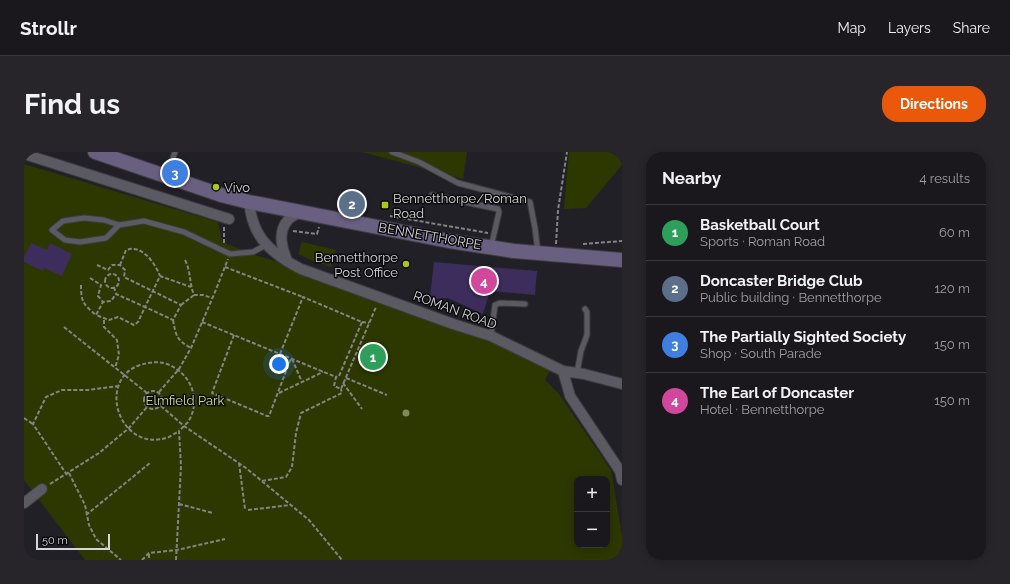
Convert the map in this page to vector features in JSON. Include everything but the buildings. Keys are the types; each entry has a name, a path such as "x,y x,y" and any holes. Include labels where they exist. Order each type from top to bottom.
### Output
{"street":[{"name":"BENNETTHORPE","path":"94,152 249,202 491,248 538,254 622,260"},
{"path":"24,154 228,219"},
{"name":"ROMAN ROAD","path":"249,202 254,225 266,245 274,253 288,262 300,268 380,298 491,336 563,372"},
{"path":"288,262 283,252 281,241 283,229 288,220 301,212"},
{"name":"BENNETTHORPE","path":"588,257 622,252"},
{"path":"622,384 577,373 563,372 570,396 620,471 622,480"},
{"path":"24,503 42,489"}],"lane":[{"path":"166,176 175,152"},
{"path":"392,152 419,162 458,183 530,202 538,254"},
{"path":"432,195 498,209 491,248"},
{"path":"119,225 106,238 80,242 65,240 52,230 63,221 84,218 104,220 119,225 144,221 184,232 230,254 253,252 266,245"},
{"path":"491,336 495,305 500,303 525,304"},
{"path":"577,373 581,351 587,335 587,312 585,309"}],"path":[{"path":"555,255 558,210 567,152"},
{"path":"120,265 126,250 131,248 141,251 154,263 160,276 191,287"},
{"path":"159,392 179,369 191,348 230,254"},
{"path":"185,260 194,295"},
{"path":"97,265 108,270"},
{"path":"108,270 112,265 120,265 125,270 124,277"},
{"path":"225,267 303,297 362,322 369,323"},
{"path":"106,284 106,278 109,274 108,270"},
{"path":"109,274 114,274 119,279"},
{"path":"81,285 81,297 86,306 96,315 109,320 118,317 134,325 138,322 160,276"},
{"path":"119,279 124,277 180,305"},
{"path":"90,278 101,285 106,284 110,287 114,287"},
{"path":"114,287 119,283 119,279"},
{"path":"101,285 98,296 103,302"},
{"path":"114,287 116,294 173,320"},
{"path":"103,302 111,301 116,294"},
{"path":"191,348 181,342 175,333 173,320 180,305 194,295 203,295 212,298"},
{"path":"280,354 303,297"},
{"path":"262,481 286,477 292,467 296,433 301,413 342,393 341,389 343,383 380,298"},
{"path":"96,315 103,302"},
{"path":"104,319 104,328 117,340 120,355 115,368"},
{"path":"202,322 336,377"},
{"path":"341,389 334,386 336,377 339,376 362,322"},
{"path":"64,327 147,393"},
{"path":"234,335 212,392 269,416 292,358"},
{"path":"292,358 302,382"},
{"path":"149,362 162,362 179,369 185,375 191,386 194,398 193,410 188,422 179,431 168,437 156,439 144,438 133,432 124,423 118,412 116,399 119,386 125,376 136,366 149,362"},
{"path":"277,394 324,372"},
{"path":"346,378 387,395"},
{"path":"343,383 362,410"},
{"path":"33,424 46,397 62,390 88,390 119,386"},
{"path":"152,391 159,392 163,400 161,406 153,409 147,407 144,402 147,393 152,391"},
{"path":"161,406 184,426 239,463 309,520 342,560"},
{"path":"42,489 68,474 99,453 129,428 147,407"},
{"path":"24,418 33,424 68,474 85,505 88,525 96,539 121,560"},
{"path":"176,560 181,466 179,431"},
{"path":"239,463 247,510 291,505"},
{"path":"86,515 150,464"},
{"path":"179,504 213,513"},
{"path":"142,560 148,553 177,550 225,539"},
{"path":"148,553 149,560"}],"green space":[{"path":"362,152 467,152 463,179"},
{"path":"569,152 622,152 622,165 586,208 564,209"},
{"name":"Elmfield Park","path":"24,164 218,222 222,242 255,255 301,269 453,324 552,367 545,380 559,394 611,470 622,536 622,560 85,560 24,480"},
{"path":"302,242 336,250 331,267 298,254"}],"place":[{"name":"The Partially Sighted Society","path":"175,173"},
{"name":"Vivo","path":"216,187"},
{"name":"Doncaster Bridge Club","path":"352,204"},
{"name":"Bennetthorpe/Roman Road","path":"385,205"},
{"name":"Bennetthorpe Post Office","path":"406,264"},
{"name":"The Earl of Doncaster","path":"484,281"},
{"name":"Basketball Court","path":"373,357"}]}
